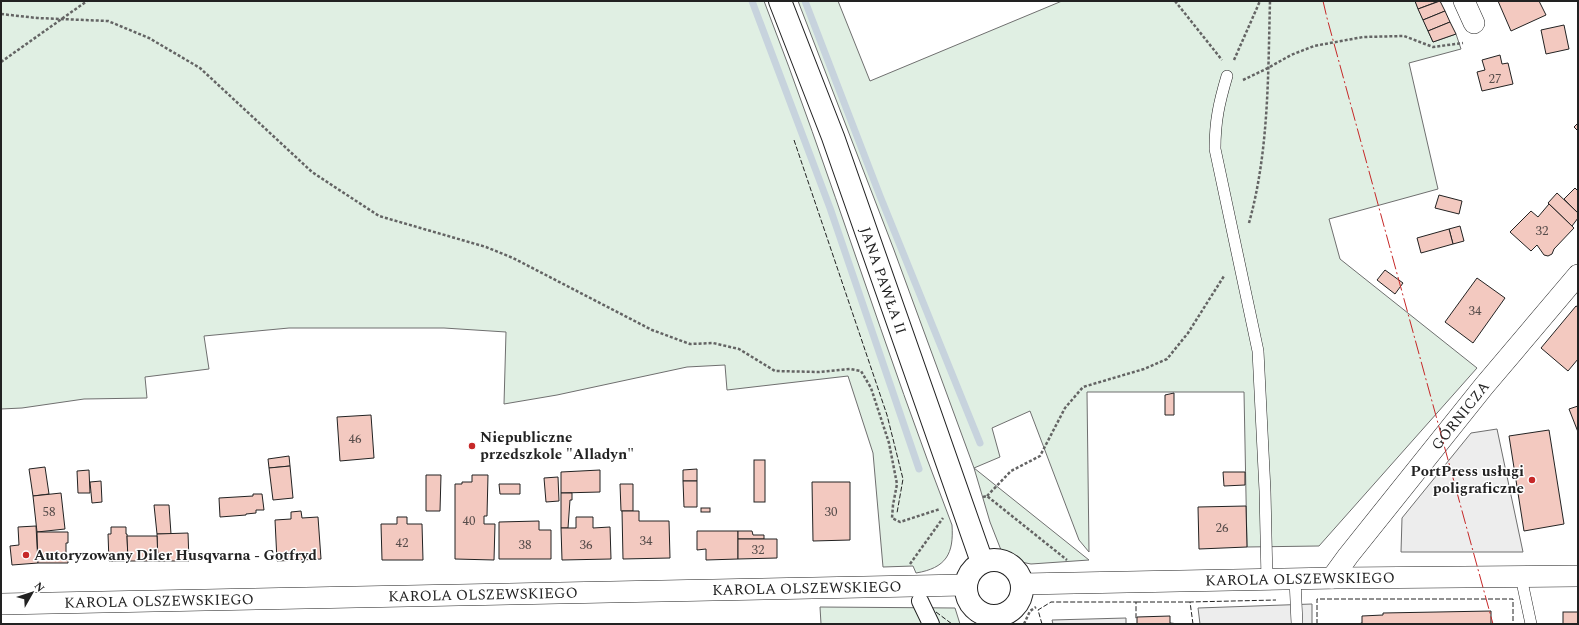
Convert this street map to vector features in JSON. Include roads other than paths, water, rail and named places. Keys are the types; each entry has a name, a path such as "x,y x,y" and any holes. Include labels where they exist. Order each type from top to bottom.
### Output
{"main road":[{"name":"JANA PAWŁA II","path":"780,1 833,137 982,562"},
{"path":"992,559 1003,560 1012,566 1019,574 1022,584 1022,592 1019,600 1002,620 986,615 972,607 968,601 965,586 970,571 982,562 992,559"}],"street":[{"path":"1464,1 1474,23"},
{"name":"GÓRNICZA","path":"1332,578 1484,386 1578,275"},
{"name":"KAROLA OLSZEWSKIEGO","path":"1022,584 1332,578 1578,576"},
{"name":"KAROLA OLSZEWSKIEGO","path":"1,604 965,586"},
{"path":"920,601 931,624"}],"lane":[{"path":"1227,76 1220,100 1215,127 1215,149 1258,351 1265,491 1267,580"},
{"path":"1521,577 1532,624"},
{"path":"1295,579 1297,624"}],"waterway":[{"path":"752,1 830,208 919,469"},
{"path":"805,1 880,196 980,443"}],"place":[{"name":"Niepubliczne przedszkole \"Alladyn\"","path":"472,446"},
{"name":"PortPress usługi poligraficzne","path":"1532,480"},
{"name":"Autoryzowany Diler Husqvarna - Gotfryd","path":"26,555"}]}
